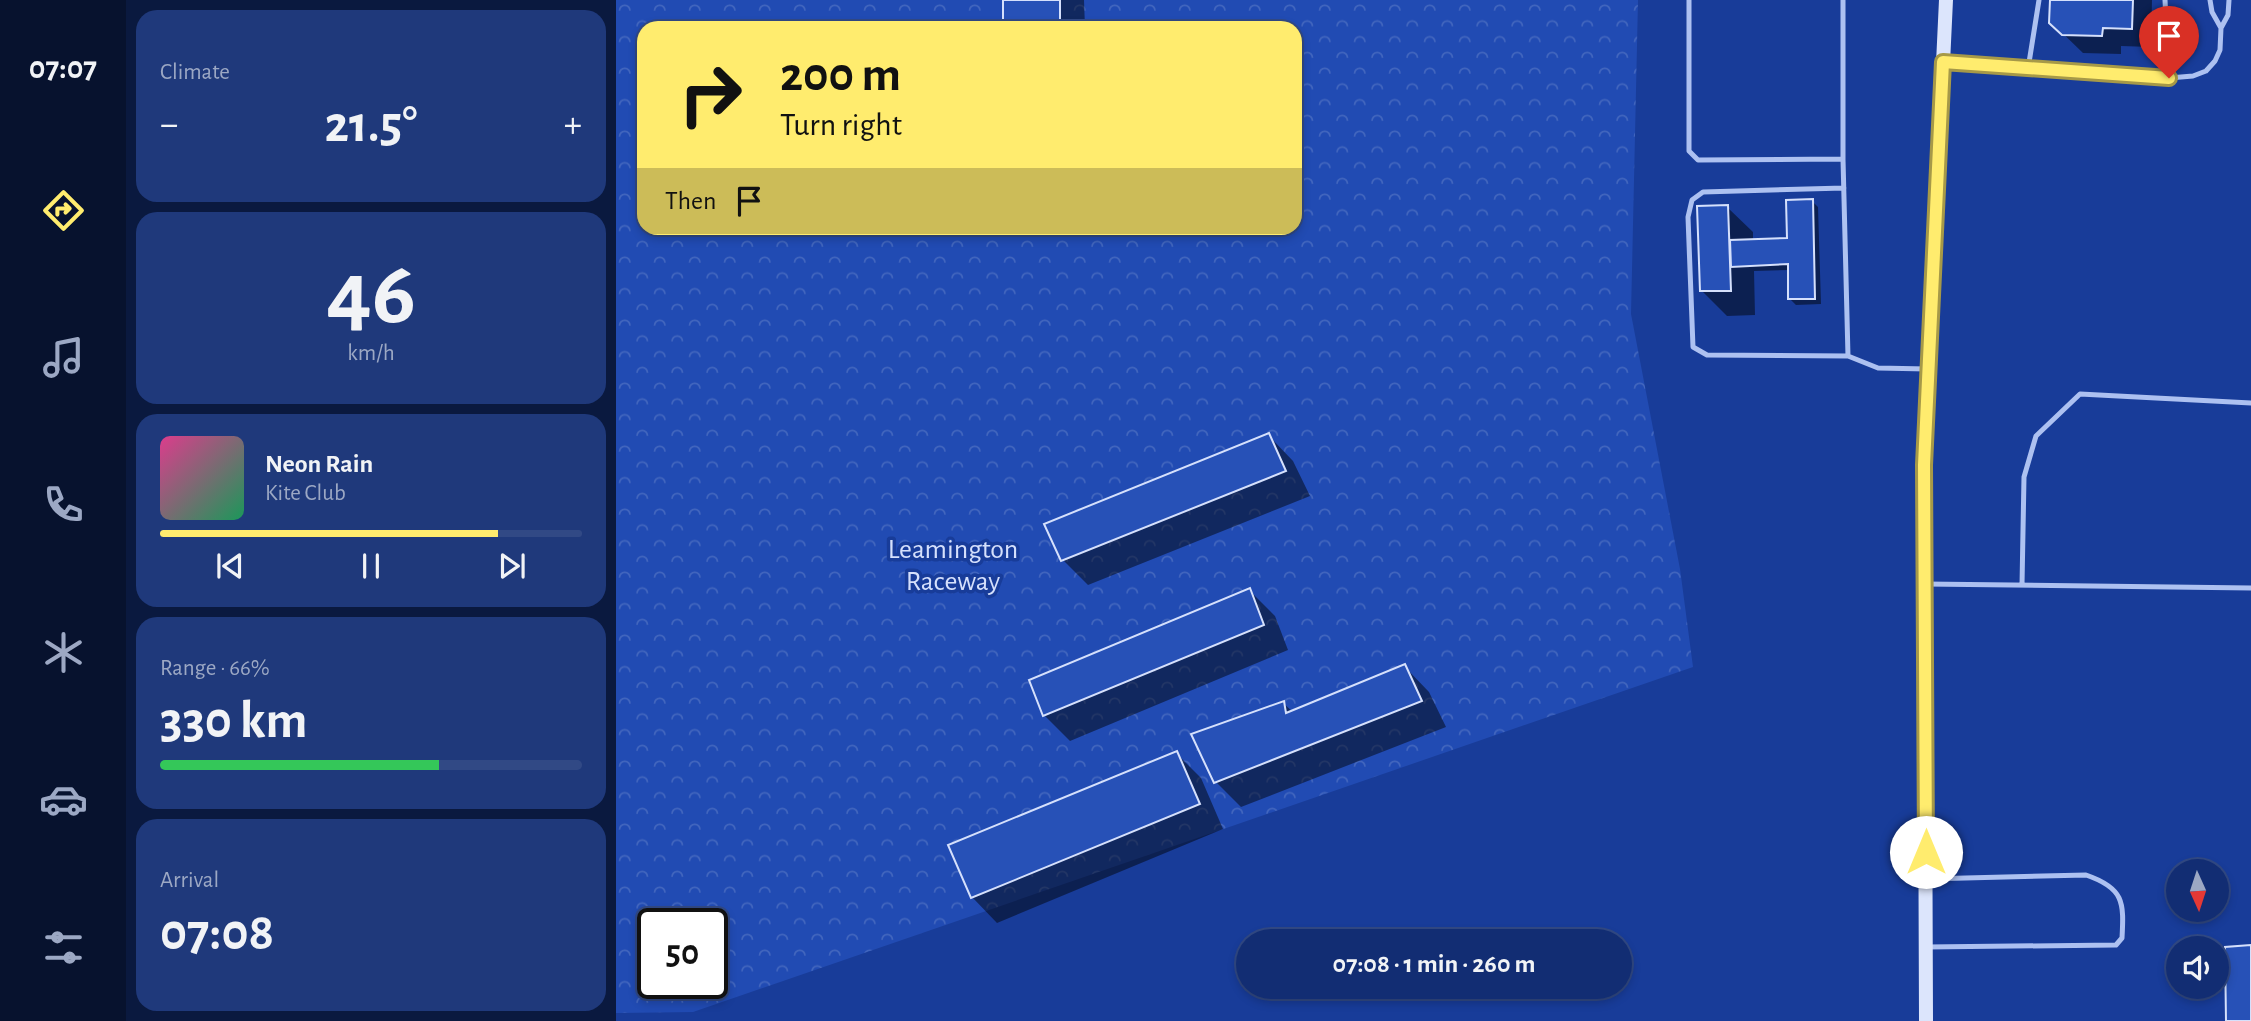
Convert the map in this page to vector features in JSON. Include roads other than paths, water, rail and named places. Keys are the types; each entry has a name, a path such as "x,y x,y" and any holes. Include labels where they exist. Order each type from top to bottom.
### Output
{"main road":[{"path":"1926,1021 1924,465 1946,0"}],"lane":[{"path":"1689,0 1689,151 1698,160 1843,159"},
{"path":"1843,0 1843,159 1848,356"},
{"path":"2028,69 2039,0"},
{"path":"2165,0 2169,78"},
{"path":"2210,0 2212,12 2221,28"},
{"path":"1943,62 2169,78 2193,76 2206,71 2215,61 2220,50 2221,28 2228,15 2229,0"},
{"path":"1844,188 1703,192 1692,200 1688,217 1693,347 1707,355 1848,356 1878,368 1929,369"},
{"path":"2022,585 2024,477 2036,436 2080,394 2251,403"},
{"path":"1925,584 2251,588"},
{"path":"1926,879 2086,875 2117,892 2124,909 2122,938 2116,945 1926,947"}],"park label":[{"name":"Leamington Raceway","path":"953,564"}]}
